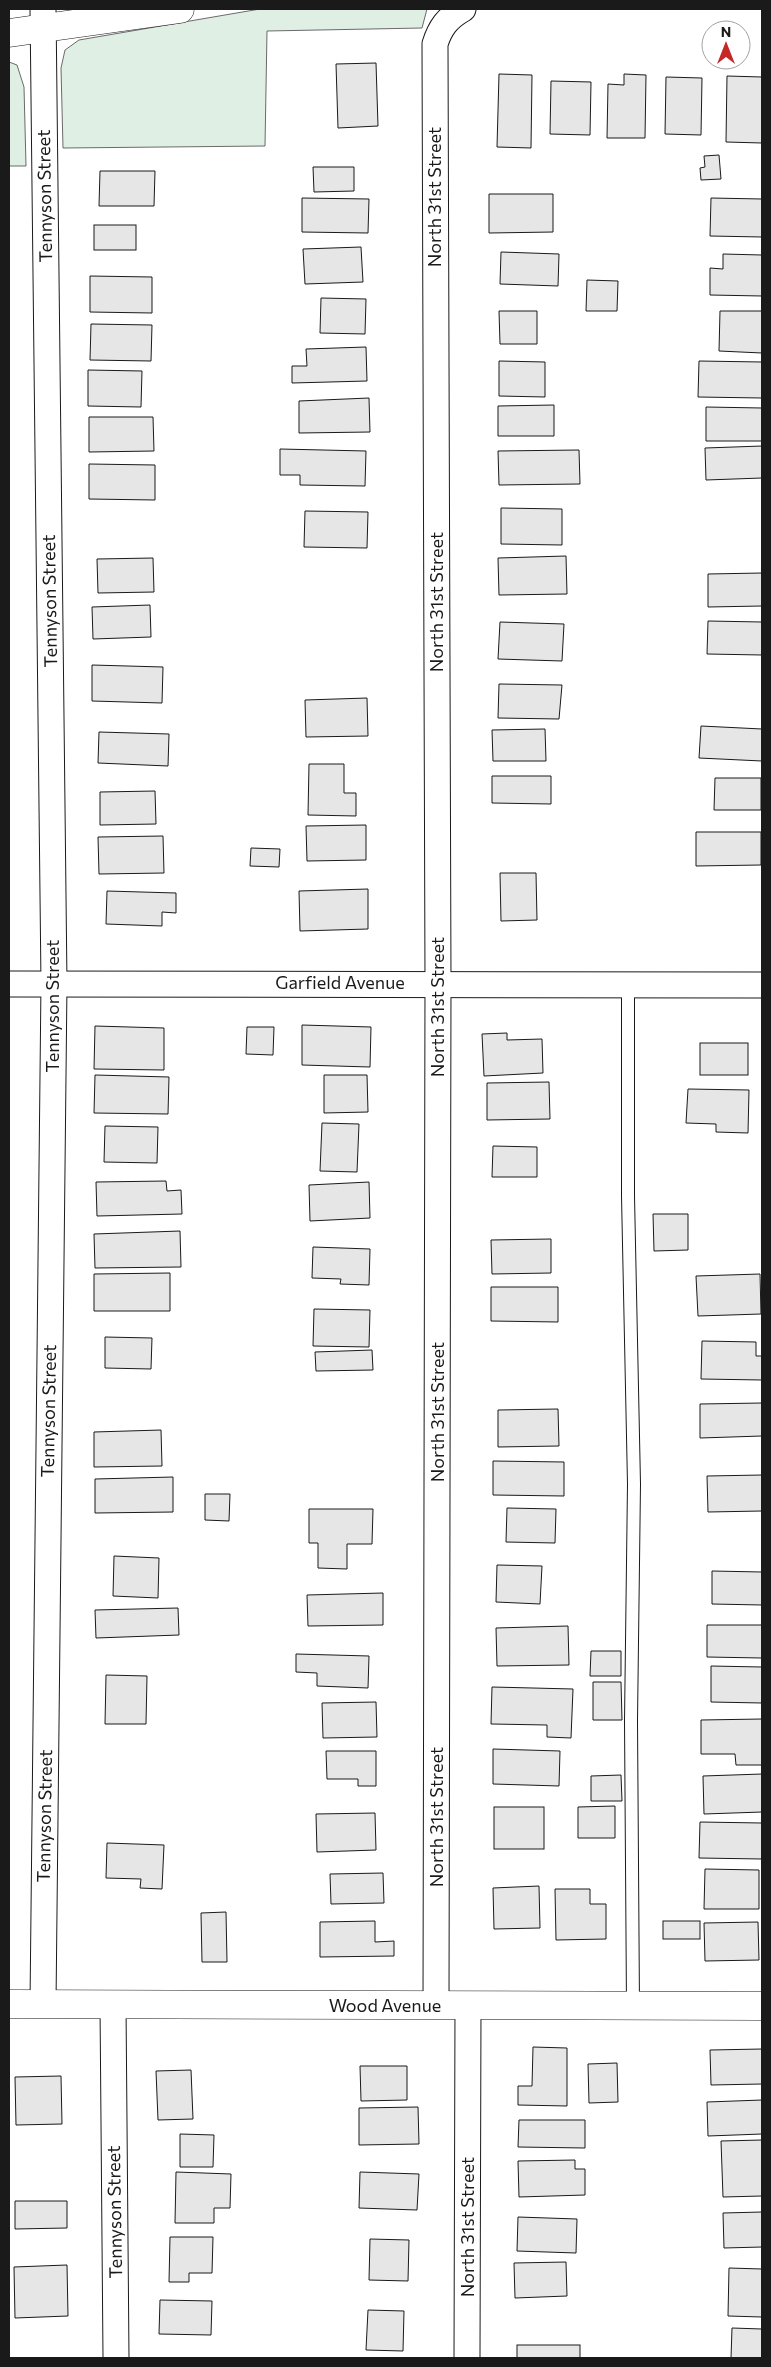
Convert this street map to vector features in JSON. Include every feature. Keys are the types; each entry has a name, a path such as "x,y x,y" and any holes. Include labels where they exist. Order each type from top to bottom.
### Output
{"street":[{"path":"9,33 43,19 180,9"},
{"name":"North 31st Street","path":"436,2006 438,983 435,44 440,28 458,12"},
{"name":"Tennyson Street","path":"43,19 54,984 43,2004"},
{"name":"Garfield Avenue","path":"9,984 438,983 762,985"},
{"name":"Wood Avenue","path":"9,2004 113,2006 762,2006"},
{"name":"Tennyson Street","path":"113,2006 116,2358"},
{"name":"North 31st Street","path":"467,2358 468,2006"}],"lane":[{"path":"628,984 628,1196 634,1484 631,1711 633,2006"}],"green space":[{"path":"260,9 427,9 422,28 267,31 265,146 63,148 61,68 65,50 79,40"},
{"path":"9,62 17,65 24,87 26,166 9,166"}],"building":[{"path":"376,63 378,126 338,128 336,64"},
{"path":"499,74 532,75 531,148 497,147"},
{"path":"624,74 646,75 645,138 607,138 608,84 624,85"},
{"path":"727,76 762,77 762,143 726,142"},
{"path":"666,77 702,78 701,135 665,134"},
{"path":"551,81 591,82 590,135 550,134"},
{"path":"719,155 721,179 701,180 700,168 705,167 704,156"},
{"path":"313,167 354,167 354,191 314,192"},
{"path":"100,171 155,171 154,206 99,206"},
{"path":"489,194 553,194 553,232 489,233"},
{"path":"302,198 369,199 368,233 302,232"},
{"path":"711,198 762,199 762,237 710,236"},
{"path":"94,225 136,225 136,250 94,250"},
{"path":"361,247 363,282 305,284 303,249"},
{"path":"501,252 559,254 558,286 500,284"},
{"path":"723,254 762,255 762,296 710,295 710,268 723,269"},
{"path":"90,276 152,277 152,313 90,312"},
{"path":"587,280 618,281 617,311 586,311"},
{"path":"321,298 366,299 365,334 320,333"},
{"path":"499,311 537,311 537,344 500,344"},
{"path":"720,311 762,311 762,353 719,351"},
{"path":"91,324 152,325 151,361 90,360"},
{"path":"366,347 367,381 292,383 292,366 307,366 306,349"},
{"path":"499,361 545,362 545,397 499,396"},
{"path":"699,361 762,362 762,398 698,397"},
{"path":"88,370 142,371 141,407 88,406"},
{"path":"369,398 370,432 299,433 299,401"},
{"path":"554,405 554,436 498,436 498,406"},
{"path":"706,407 762,408 762,441 706,441"},
{"path":"89,417 153,417 154,451 89,452"},
{"path":"762,446 762,478 706,480 705,448"},
{"path":"280,449 366,451 365,486 300,485 300,475 280,475"},
{"path":"579,450 580,484 499,485 498,451"},
{"path":"89,464 155,465 155,500 89,499"},
{"path":"501,508 562,509 562,545 501,544"},
{"path":"305,511 368,512 367,548 304,547"},
{"path":"566,556 567,594 499,595 498,558"},
{"path":"153,558 154,592 98,593 97,559"},
{"path":"762,573 762,606 708,607 708,574"},
{"path":"150,605 151,637 93,639 92,607"},
{"path":"708,621 762,622 762,655 707,654"},
{"path":"500,622 564,624 562,661 498,659"},
{"path":"92,665 163,667 162,703 92,701"},
{"path":"499,684 562,685 559,719 498,718"},
{"path":"367,698 368,736 306,737 305,700"},
{"path":"701,726 762,729 762,761 699,758"},
{"path":"545,729 546,761 493,761 492,730"},
{"path":"99,732 169,734 168,766 98,763"},
{"path":"309,764 344,764 344,793 356,793 356,816 308,815"},
{"path":"492,776 551,776 551,804 492,803"},
{"path":"715,778 761,778 761,810 714,810"},
{"path":"155,791 156,824 100,825 100,792"},
{"path":"366,825 366,860 307,861 306,826"},
{"path":"696,832 761,832 761,865 696,866"},
{"path":"163,836 164,873 99,874 98,837"},
{"path":"251,848 280,849 279,867 250,866"},
{"path":"500,873 536,873 537,920 501,921"},
{"path":"368,889 368,929 300,931 299,891"},
{"path":"107,891 176,893 176,913 162,912 162,926 106,924"},
{"path":"302,1025 371,1027 370,1067 302,1065"},
{"path":"95,1026 164,1028 164,1070 94,1069"},
{"path":"247,1027 274,1027 273,1055 246,1054"},
{"path":"507,1033 507,1040 542,1039 543,1073 484,1076 482,1034"},
{"path":"700,1043 748,1043 748,1075 700,1075"},
{"path":"95,1075 169,1077 168,1114 94,1113"},
{"path":"324,1075 367,1075 368,1112 324,1113"},
{"path":"549,1082 550,1119 487,1120 487,1083"},
{"path":"688,1089 749,1090 748,1133 716,1132 716,1124 686,1123"},
{"path":"322,1123 359,1124 357,1172 320,1171"},
{"path":"105,1126 158,1127 157,1163 104,1162"},
{"path":"493,1146 537,1147 537,1177 492,1177"},
{"path":"166,1181 167,1191 181,1190 182,1214 97,1216 96,1182"},
{"path":"369,1182 370,1218 310,1221 309,1185"},
{"path":"653,1214 688,1214 688,1250 654,1251"},
{"path":"180,1231 181,1267 95,1268 94,1234"},
{"path":"551,1239 551,1273 492,1274 491,1240"},
{"path":"313,1247 370,1249 369,1285 340,1284 341,1279 312,1278"},
{"path":"170,1273 170,1311 94,1311 94,1274"},
{"path":"760,1274 761,1314 698,1316 696,1276"},
{"path":"491,1287 558,1287 558,1322 491,1321"},
{"path":"314,1309 370,1310 369,1347 313,1346"},
{"path":"105,1337 152,1338 151,1369 105,1368"},
{"path":"702,1341 756,1342 756,1356 762,1356 762,1380 701,1379"},
{"path":"372,1350 373,1370 316,1371 315,1352"},
{"path":"762,1403 762,1436 700,1438 700,1404"},
{"path":"558,1409 559,1446 498,1447 498,1410"},
{"path":"161,1430 162,1466 94,1467 94,1432"},
{"path":"493,1461 564,1462 564,1496 493,1495"},
{"path":"762,1475 762,1511 708,1512 707,1476"},
{"path":"173,1477 173,1512 95,1513 95,1479"},
{"path":"205,1494 230,1494 229,1521 205,1520"},
{"path":"507,1508 556,1509 555,1543 506,1542"},
{"path":"309,1509 373,1509 372,1544 347,1544 347,1569 318,1568 318,1543 309,1543"},
{"path":"114,1556 159,1558 158,1598 113,1596"},
{"path":"497,1565 542,1566 540,1604 496,1602"},
{"path":"712,1571 762,1572 762,1605 712,1604"},
{"path":"383,1593 383,1625 308,1626 307,1595"},
{"path":"178,1608 179,1635 96,1638 95,1610"},
{"path":"707,1625 762,1625 762,1658 707,1657"},
{"path":"568,1626 569,1665 497,1666 496,1628"},
{"path":"591,1651 621,1651 621,1676 590,1676"},
{"path":"296,1654 369,1656 368,1688 317,1686 317,1673 296,1672"},
{"path":"711,1666 762,1667 762,1703 711,1702"},
{"path":"106,1675 147,1676 146,1724 105,1724"},
{"path":"593,1682 621,1682 622,1720 593,1720"},
{"path":"492,1687 573,1689 571,1738 547,1737 547,1725 491,1724"},
{"path":"376,1702 377,1737 323,1738 322,1703"},
{"path":"762,1719 762,1765 736,1765 735,1754 701,1754 701,1720"},
{"path":"493,1749 560,1751 559,1786 493,1784"},
{"path":"326,1751 376,1751 376,1786 358,1786 358,1779 327,1779"},
{"path":"762,1774 762,1812 704,1814 703,1776"},
{"path":"621,1775 622,1801 591,1801 591,1776"},
{"path":"615,1806 615,1838 578,1838 578,1807"},
{"path":"494,1807 544,1807 544,1849 494,1849"},
{"path":"375,1813 376,1850 317,1852 316,1814"},
{"path":"700,1822 762,1823 762,1859 699,1858"},
{"path":"107,1843 164,1845 162,1889 140,1888 141,1879 106,1878"},
{"path":"705,1869 759,1870 759,1909 704,1909"},
{"path":"383,1873 384,1903 331,1904 330,1874"},
{"path":"539,1886 540,1928 494,1929 493,1888"},
{"path":"555,1889 590,1889 590,1904 606,1904 606,1939 556,1940"},
{"path":"226,1912 227,1962 202,1962 201,1913"},
{"path":"375,1921 375,1942 394,1941 394,1956 320,1957 320,1922"},
{"path":"663,1921 700,1921 700,1939 663,1939"},
{"path":"758,1922 759,1960 705,1961 704,1923"},
{"path":"533,2047 567,2048 567,2106 518,2105 518,2086 532,2086"},
{"path":"762,2049 762,2084 711,2085 710,2050"},
{"path":"617,2063 618,2102 589,2103 588,2064"},
{"path":"360,2066 407,2066 407,2100 361,2101"},
{"path":"191,2070 193,2119 158,2120 156,2071"},
{"path":"61,2076 62,2124 16,2125 15,2077"},
{"path":"762,2100 762,2134 708,2136 707,2102"},
{"path":"418,2107 419,2144 359,2145 359,2108"},
{"path":"519,2120 585,2120 585,2148 518,2147"},
{"path":"180,2134 214,2135 213,2167 180,2167"},
{"path":"762,2140 762,2196 723,2197 721,2141"},
{"path":"575,2160 575,2169 585,2169 585,2195 519,2197 518,2161"},
{"path":"176,2172 231,2174 230,2208 214,2208 214,2223 175,2223"},
{"path":"360,2172 419,2174 417,2210 359,2208"},
{"path":"15,2201 67,2201 67,2228 15,2229"},
{"path":"762,2212 762,2247 724,2248 723,2213"},
{"path":"518,2217 577,2219 576,2253 517,2251"},
{"path":"170,2237 213,2237 212,2273 189,2273 189,2282 169,2282"},
{"path":"370,2239 409,2240 408,2281 369,2280"},
{"path":"566,2262 567,2296 515,2298 514,2263"},
{"path":"67,2265 68,2316 15,2318 14,2267"},
{"path":"729,2268 762,2269 762,2317 728,2316"},
{"path":"160,2300 212,2301 211,2335 159,2334"},
{"path":"368,2310 404,2311 403,2351 366,2350"},
{"path":"732,2328 762,2329 762,2358 731,2358"},
{"path":"517,2345 580,2345 580,2358 517,2358"}]}
